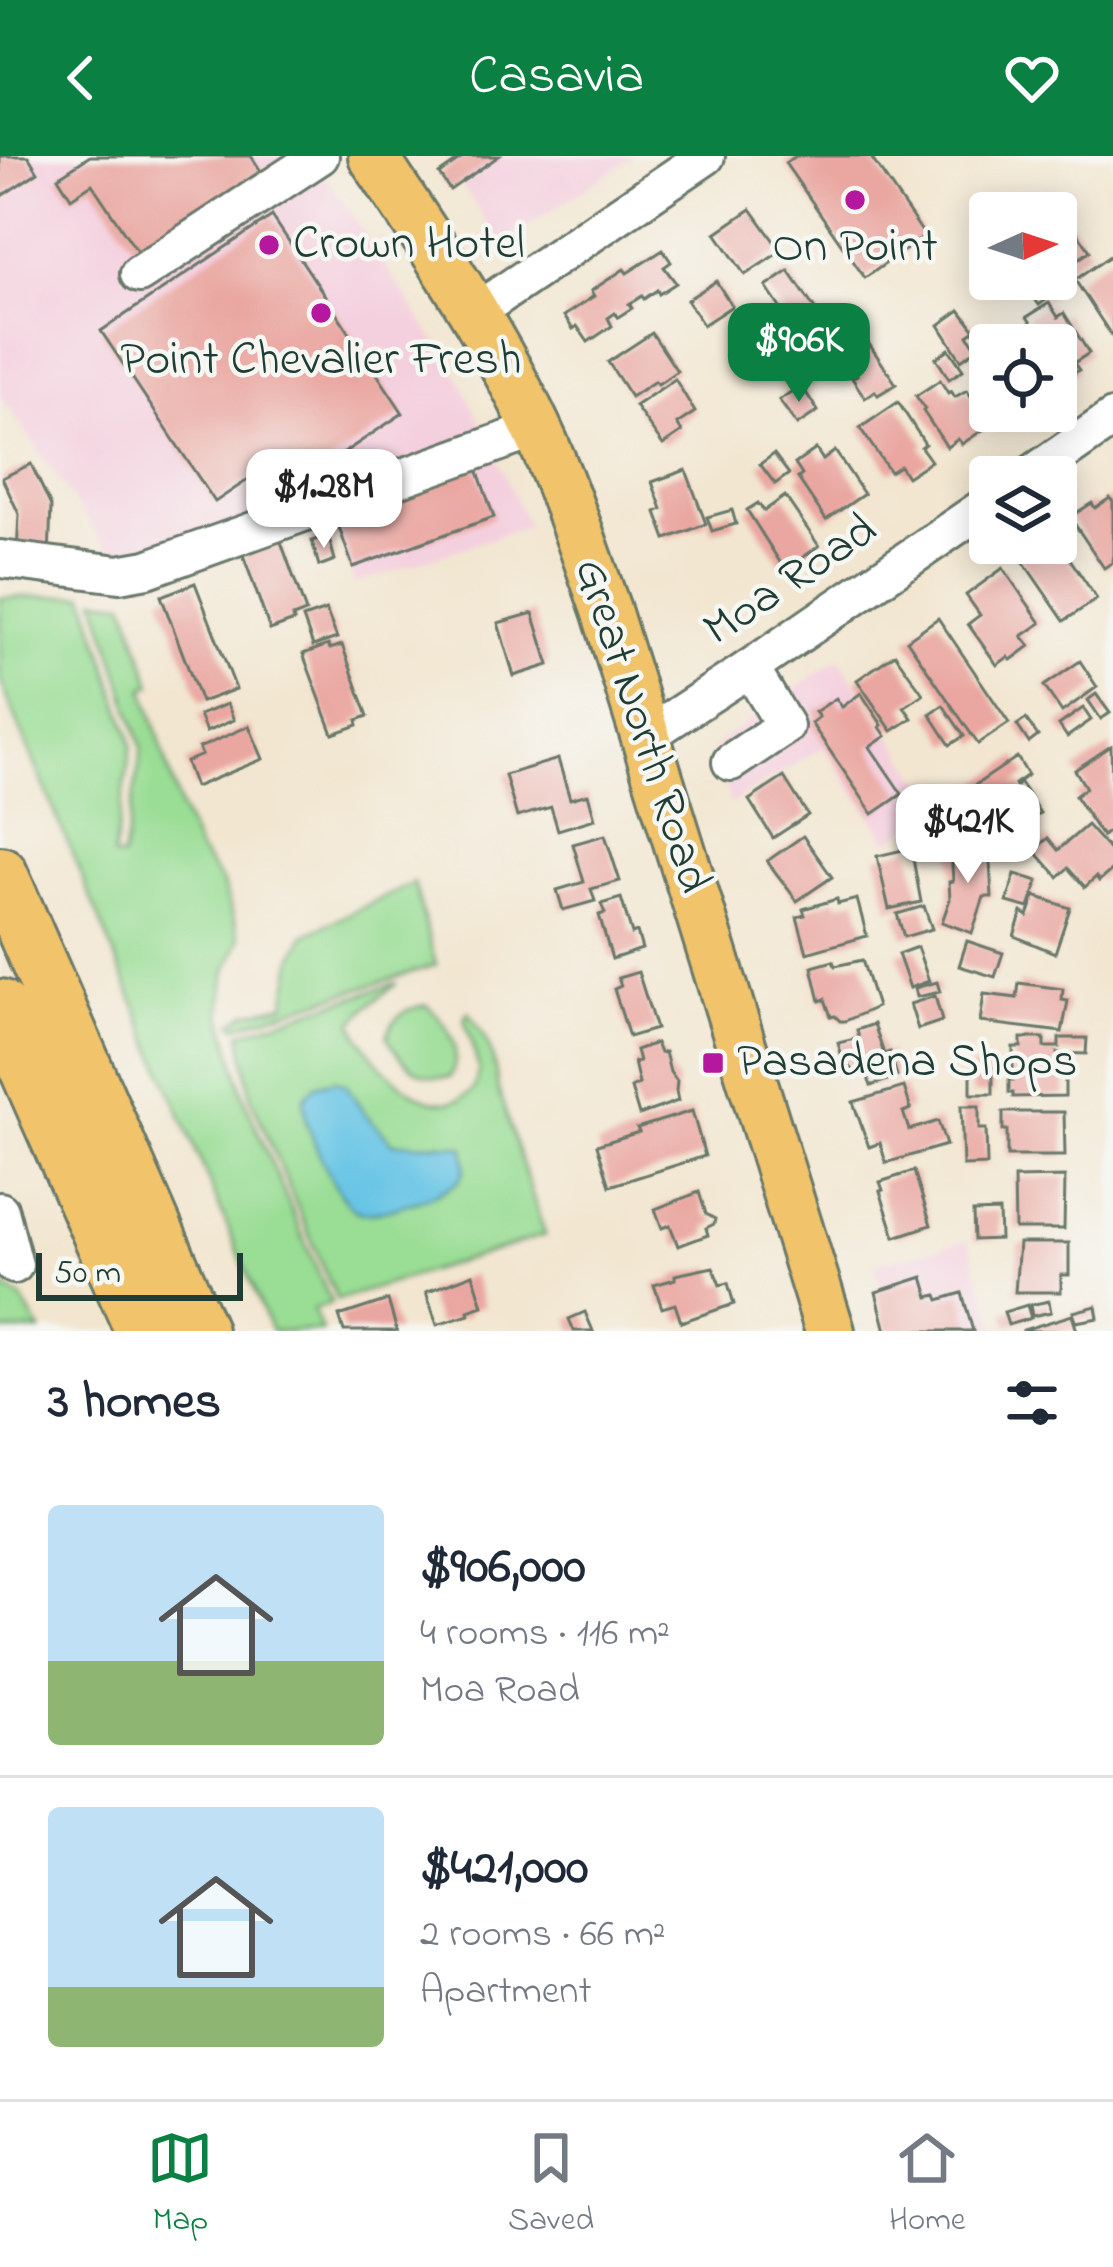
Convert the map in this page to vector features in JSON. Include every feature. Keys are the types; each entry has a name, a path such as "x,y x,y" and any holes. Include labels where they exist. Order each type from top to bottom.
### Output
{"highway":[{"path":"0,874 199,1331"},
{"path":"0,1007 142,1331"}],"main road":[{"name":"Great North Road","path":"373,156 475,313 537,429 606,610 830,1331"}],"street":[{"path":"139,274 320,156"},
{"path":"475,313 706,156"},
{"path":"1058,456 1113,418"},
{"path":"0,560 119,574 147,569 537,429"},
{"name":"Moa Road","path":"646,736 969,517"},
{"path":"731,762 785,726 750,668"},
{"path":"0,1210 14,1264"}],"shaded area":[{"path":"0,156 313,156 460,379 528,526 355,584 323,493 119,566 0,395"},
{"path":"443,156 634,156 501,244"},
{"path":"839,659 939,806 889,842 823,747 730,804 714,748"},
{"path":"968,1240 998,1331 894,1331 874,1264"}],"green space":[{"path":"85,595 132,744 113,857 123,858 142,748 96,599 125,602 152,685 144,688 180,808 198,850 222,882 240,939 225,975 222,1014 245,1101 331,1303 313,1310 322,1331 271,1331 0,680 0,598"},
{"path":"414,883 436,965 237,1026 233,1023 246,1013 285,1004 294,956 305,935"},
{"path":"397,983 353,1023 368,1049 404,1086 432,1100 451,1102 474,1090 479,1068 464,1019 468,1012 489,1049 545,1235 337,1300 251,1098 241,1033","holes":["347,1086 364,1113 393,1143 442,1143 457,1181 438,1190 306,1123"]},
{"path":"427,1005 452,1038 455,1057 450,1077 429,1076 412,1068 387,1037 401,1014"},
{"path":"0,1285 22,1299 41,1331 0,1331"}],"water":[{"path":"336,1080 347,1086 364,1113 393,1143 464,1147 460,1178 450,1187 394,1208 368,1213 352,1208 322,1160 305,1112 304,1098 316,1085"}],"building":[{"path":"0,156 28,156 38,172 0,197"},
{"path":"90,156 251,156 261,171 138,253 92,184 71,198 58,177"},
{"path":"465,156 499,156 450,190 439,174"},
{"name":"On Point","path":"796,156 870,156 925,236 865,278 785,163"},
{"path":"751,209 781,251 745,275 716,233"},
{"path":"272,216 403,413 300,482 283,456 215,502 101,331"},
{"path":"1077,232 1090,251 1077,260"},
{"path":"663,250 671,262 664,267 676,283 659,294 657,290 642,296 618,317 615,313 608,318 612,326 588,342 577,326 573,329 564,316 594,296 591,291"},
{"path":"1110,256 1113,338 1077,283"},
{"path":"789,271 827,327 804,343 766,287"},
{"path":"716,281 732,306 703,325 687,300"},
{"path":"1049,303 1058,317 1064,313 1071,324 1032,324 1027,317"},
{"path":"960,310 970,324 969,354 961,360 939,325"},
{"path":"652,333 677,371 631,397 608,362"},
{"path":"1077,334 1089,353 1077,361"},
{"path":"867,341 896,384 865,398 844,356"},
{"path":"949,349 963,370 949,379 936,358"},
{"path":"675,379 695,412 677,424 682,432 663,445 635,406"},
{"path":"940,380 955,397 967,390 969,432 980,432 947,447 916,396"},
{"path":"801,385 818,411 797,425 779,400"},
{"path":"898,402 931,461 907,477 900,466 890,472 860,428"},
{"path":"816,449 823,460 835,451 864,494 826,520 798,478 802,475 795,464"},
{"path":"774,454 789,474 775,484 760,464"},
{"path":"31,464 51,506 49,556 17,554 19,514 2,478"},
{"path":"476,466 494,517 353,567 335,516"},
{"path":"686,470 706,524 666,539 652,482"},
{"path":"785,496 819,546 785,570 747,510 758,503 764,511"},
{"path":"1110,498 1113,502 1113,562 1104,568 1077,528 1077,513 1092,503 1095,508"},
{"path":"732,510 736,524 712,531 707,517"},
{"path":"328,535 335,560 319,566 312,541"},
{"path":"280,539 306,612 270,630 241,549"},
{"path":"1025,564 1073,564 1097,599 1064,621"},
{"path":"1003,568 1041,623 1022,636 1030,646 997,665 968,624 980,615 966,595"},
{"path":"195,583 236,689 201,702 161,596"},
{"path":"326,610 337,638 313,646 303,618"},
{"path":"533,613 549,665 514,676 498,623"},
{"path":"938,618 1009,723 978,744 907,640"},
{"path":"328,645 330,649 342,645 368,716 333,734 303,654"},
{"path":"895,654 923,694 904,707 912,718 892,731 857,680"},
{"path":"1080,661 1097,687 1062,712 1044,686"},
{"path":"861,693 886,736 870,747 902,794 873,814 811,723 819,717 815,712 836,698 842,707"},
{"path":"1096,694 1110,713 1101,719 1088,700"},
{"path":"227,704 234,720 206,732 199,715"},
{"path":"943,705 964,736 950,745 930,714"},
{"path":"1083,708 1091,720 1067,737 1059,725"},
{"path":"1026,719 1038,736 1029,743 1017,725"},
{"path":"249,726 263,759 195,787 186,762 202,755 199,748"},
{"path":"1111,746 1113,828 1102,836 1075,796 1086,788 1075,770"},
{"path":"1017,757 1028,775 1015,784 1020,783 1040,813 1015,830 995,800 999,798 996,794 990,798 1003,817 984,830 964,803 975,795 971,788"},
{"path":"558,759 570,799 588,794 595,819 558,830 551,807 517,817 505,775"},
{"path":"784,777 808,815 773,838 749,800"},
{"path":"1087,825 1113,854 1113,869 1085,887 1068,868 1058,877 1034,850 1048,838 1058,850"},
{"path":"605,835 620,881 591,889 595,901 563,910 557,890 584,882 573,844"},
{"path":"803,836 832,877 797,901 767,861"},
{"path":"989,846 992,897 984,897 972,933 942,922 950,899 949,882 953,881 951,848"},
{"path":"911,848 921,902 889,909 877,856"},
{"path":"1015,874 1038,881 1029,908 1007,902"},
{"path":"1035,896 1070,908 1055,953 1014,936 1022,912 1028,916"},
{"path":"621,898 642,949 612,959 599,915 605,913 601,904"},
{"path":"837,899 838,904 857,899 867,936 807,953 797,917 805,915 803,909"},
{"path":"924,906 932,929 904,937 897,914"},
{"path":"967,941 1003,953 995,977 959,966"},
{"path":"917,947 929,981 910,988 898,954"},
{"path":"862,960 877,1007 845,1021 831,1017 825,999 820,1001 812,967"},
{"path":"638,972 656,1029 629,1037 614,989 621,986 618,978"},
{"path":"937,982 940,992 917,997 915,988"},
{"path":"1019,983 1063,989 1062,1000 1068,1001 1062,1032 980,1022 984,994 1017,998"},
{"path":"935,996 942,1021 918,1029 910,1004"},
{"path":"874,1024 897,1076 871,1086 866,1072 857,1073 843,1060 838,1043 859,1038 857,1030"},
{"path":"1021,1038 1044,1038 1044,1047 1059,1047 1059,1038 1087,1038 1086,1054 1057,1053 1058,1061 1065,1061 1065,1096 1013,1097 1009,1093 1013,1047 1021,1047"},
{"path":"656,1043 677,1081 678,1101 639,1115 631,1088 639,1084 636,1050"},
{"path":"971,1068 993,1068 993,1094 971,1094"},
{"path":"904,1087 911,1109 903,1112 909,1130 938,1121 946,1145 886,1163 880,1143 869,1147 853,1102"},
{"path":"961,1106 979,1106 979,1129 986,1129 987,1165 963,1166"},
{"path":"692,1111 705,1156 610,1186 597,1145"},
{"path":"1003,1112 1064,1112 1065,1156 1007,1156"},
{"path":"914,1171 931,1225 895,1237 880,1182"},
{"path":"1065,1177 1064,1229 1015,1229 1014,1178"},
{"path":"699,1192 714,1224 706,1228 708,1235 678,1246 670,1225 662,1228 655,1209"},
{"path":"999,1211 1000,1239 974,1240 973,1212"},
{"path":"1019,1243 1069,1243 1069,1275 1061,1275 1061,1292 1015,1292"},
{"path":"713,1267 720,1285 728,1283 734,1304 681,1322 675,1304 662,1308 654,1285"},
{"path":"473,1274 483,1306 437,1325 426,1292"},
{"path":"923,1277 929,1297 937,1295 939,1300 962,1293 973,1331 886,1331 876,1292"},
{"path":"388,1300 397,1331 344,1331 339,1316"},
{"path":"1049,1301 1051,1312 1032,1316 1030,1305"},
{"path":"1027,1305 1031,1318 1008,1325 1004,1312"},
{"path":"1096,1306 1098,1318 1076,1322 1073,1312"},
{"path":"585,1312 593,1331 574,1331 569,1319"},
{"path":"1072,1315 1077,1331 1023,1331 1023,1330"}],"place":[{"name":"On Point","path":"855,200"},
{"name":"Crown Hotel","path":"269,245"},
{"name":"Point Chevalier Fresh","path":"321,313"},
{"name":"Pasadena Shops","path":"713,1063"}]}
